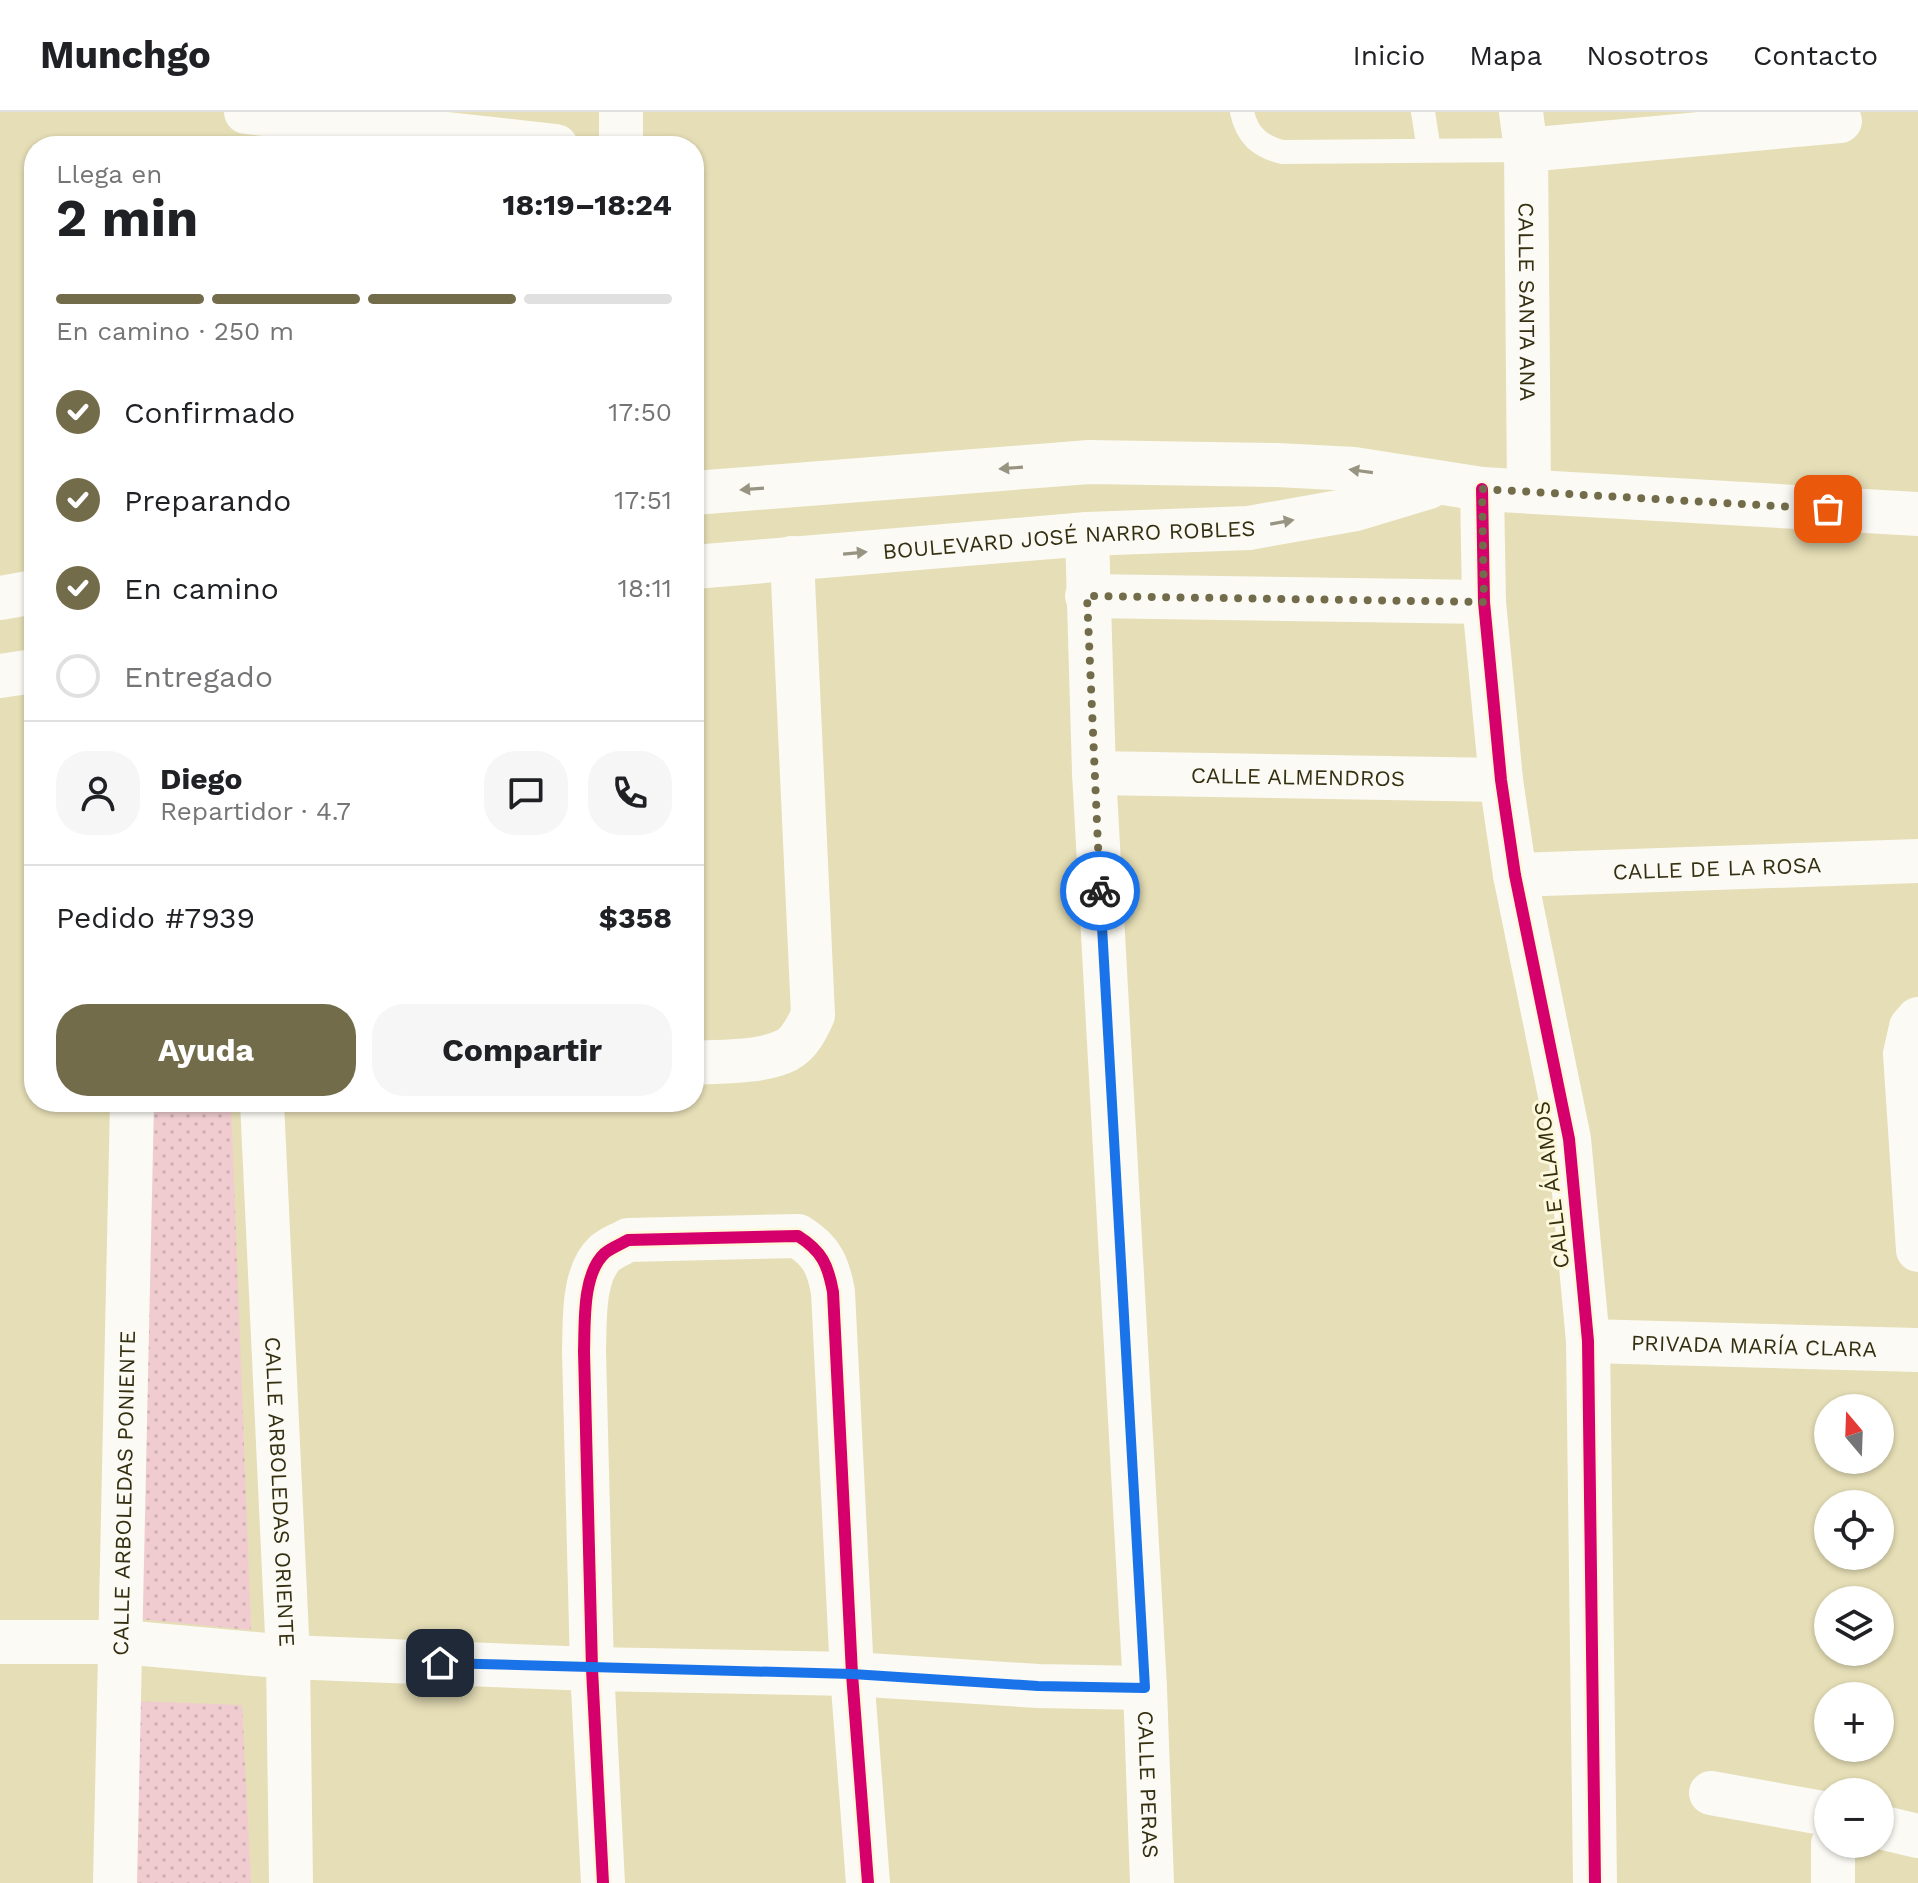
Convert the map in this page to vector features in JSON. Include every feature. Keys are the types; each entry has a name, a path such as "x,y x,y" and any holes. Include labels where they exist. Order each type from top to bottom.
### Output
{"street":[{"path":"246,112 465,136"},
{"path":"621,112 621,136"},
{"path":"1524,131 1840,121"},
{"name":"CALLE SANTA ANA","path":"1524,131 1529,491"},
{"name":"BOULEVARD JOSÉ NARRO ROBLES","path":"704,492 1089,462 1354,469 1482,489 1918,514"},
{"name":"BOULEVARD JOSÉ NARRO ROBLES","path":"704,566 1087,534 1249,528 1356,509 1438,484"},
{"name":"CALLE ÁLAMOS","path":"1482,489 1484,602 1501,780 1515,875 1569,1139 1588,1341 1595,1883"},
{"name":"CALLE PERAS","path":"1087,534 1094,773 1145,1688 1152,1883"},
{"path":"704,1062 749,1059 788,1050 802,1037 813,1015 792,558"},
{"path":"0,598 24,594"},
{"path":"1087,596 1484,602"},
{"path":"0,676 24,672"},
{"name":"CALLE ALMENDROS","path":"1094,773 1501,780"},
{"name":"CALLE DE LA ROSA","path":"1515,875 1918,861"},
{"path":"1918,1019 1911,1027 1905,1054 1918,1250"},
{"name":"CALLE ARBOLEDAS PONIENTE","path":"115,1883 132,1112"},
{"name":"CALLE ARBOLEDAS ORIENTE","path":"262,1112 288,1657 291,1883"},
{"path":"603,1883 592,1669 586,1308 592,1276 604,1254 628,1240 798,1236 814,1246 827,1263 833,1292 852,1674 868,1883"},
{"name":"PRIVADA MARÍA CLARA","path":"1588,1341 1918,1350"},
{"path":"0,1642 122,1642 288,1657 592,1669 852,1674 1038,1686 1145,1688"},
{"path":"1711,1793 1814,1811"},
{"path":"1894,1830 1918,1836"},
{"path":"1833,1858 1833,1883"}],"lane":[{"path":"1242,112 1245,125 1254,139 1266,148 1282,152 1429,150 1524,131"},
{"path":"1423,112 1429,150"}],"shaded area":[{"path":"151,1112 231,1112 251,1630 139,1619"},
{"path":"132,1701 242,1705 251,1883 127,1883"}],"cycle path":[{"path":"1482,489 1484,602 1501,780 1515,875 1569,1139 1588,1341 1595,1883"},
{"path":"603,1883 592,1669 584,1351 586,1299 592,1273 605,1253 628,1240 798,1236 813,1247 823,1260 833,1292 852,1674 868,1883"}],"way so far":[{"path":"1100,891 1087,596 1484,602 1482,489 1828,509"}],"route":[{"path":"440,1663 852,1674 1038,1686 1145,1688 1100,891"}]}
